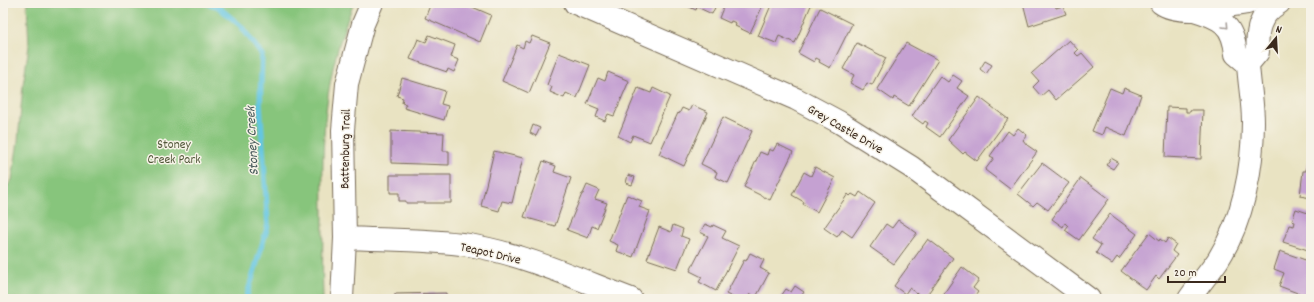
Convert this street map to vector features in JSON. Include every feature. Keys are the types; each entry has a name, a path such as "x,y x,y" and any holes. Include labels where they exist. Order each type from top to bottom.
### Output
{"street":[{"name":"Battenburg Trail","path":"342,299 345,238 343,130 347,84 363,24 372,3"},
{"name":"Grey Castle Drive","path":"575,3 796,99 839,122 910,167 1089,299"},
{"path":"1162,3 1167,7 1184,10 1247,3"},
{"path":"1189,299 1218,259 1238,218 1247,182 1252,150 1253,120 1248,64 1258,52 1256,37 1259,23 1270,9 1279,3"},
{"path":"1192,9 1213,16 1227,26 1234,39 1236,54 1248,64"},
{"name":"Teapot Drive","path":"345,238 470,245 510,254 631,299"}],"green space":[{"name":"Stoney Creek Park","path":"27,3 354,3 336,56 326,107 323,159 323,299 3,299 3,192 12,180 18,141 23,85 29,46"}],"building":[{"path":"431,3 463,3 491,15 480,42 425,18"},
{"path":"681,3 717,3 712,14 697,7 696,10"},
{"path":"725,3 764,3 750,33 735,26 736,23 731,21 730,23 719,18"},
{"path":"772,3 812,3 795,43 779,36 776,43 758,36"},
{"path":"1023,3 1055,3 1056,8 1063,6 1066,14 1029,26"},
{"path":"820,8 852,24 830,68 819,62 820,60 816,58 814,62 798,53"},
{"path":"429,35 455,45 451,57 459,60 454,72 448,69 447,72 410,59 418,39 426,42"},
{"path":"532,36 550,43 529,93 502,81 517,45 523,48 525,41 529,43"},
{"path":"1069,40 1078,50 1075,53 1078,56 1082,53 1094,67 1056,100 1048,90 1041,96 1033,87 1039,81 1032,73"},
{"path":"857,43 886,58 872,85 867,83 863,90 850,83 854,75 843,69"},
{"path":"906,43 938,60 909,106 894,97 893,100 877,89"},
{"path":"559,53 590,65 577,98 566,93 564,98 550,92 552,87 547,85"},
{"path":"985,61 992,65 986,74 980,69"},
{"path":"608,72 629,81 614,116 608,114 605,121 596,117 599,109 587,104 598,78 605,81"},
{"path":"953,75 962,81 957,88 969,96 940,137 926,127 928,123 925,121 923,124 912,116 940,76 948,82"},
{"path":"402,78 445,91 441,104 448,106 444,120 404,108 406,104 402,103 403,98 397,96"},
{"path":"638,88 651,93 653,88 670,96 650,142 633,135 630,142 618,136"},
{"path":"1110,88 1122,93 1124,88 1141,95 1126,136 1105,127 1102,135 1092,131"},
{"path":"979,97 1008,119 977,161 965,152 963,154 948,140"},
{"path":"692,105 708,112 684,166 659,154 678,113 679,114 682,108 689,111"},
{"path":"1167,107 1186,108 1186,112 1190,112 1191,110 1203,110 1201,159 1165,157"},
{"path":"723,117 752,131 728,183 715,177 717,172 701,164"},
{"path":"533,125 540,128 536,136 530,133"},
{"path":"1018,128 1027,135 1023,140 1037,152 1010,189 985,170 994,158 990,156 1008,131 1013,135"},
{"path":"391,131 444,133 443,151 449,151 449,165 391,163"},
{"path":"777,144 793,152 770,200 744,187 760,152 767,155 769,149 773,151"},
{"path":"494,151 523,158 512,203 502,201 499,211 481,206"},
{"path":"1111,158 1118,162 1113,169 1106,165"},
{"path":"543,161 556,166 554,172 571,178 555,226 524,217"},
{"path":"1307,162 1311,163 1311,198 1300,196 1303,171 1306,171"},
{"path":"1042,163 1069,183 1048,210 1037,202 1033,206 1018,194"},
{"path":"815,167 835,178 817,212 803,204 804,202 792,195 804,172 811,176"},
{"path":"390,175 451,175 451,203 406,203 406,201 399,201 399,193 390,193"},
{"path":"628,175 635,177 632,185 626,183"},
{"path":"1081,178 1109,199 1079,240 1065,230 1068,226 1065,223 1063,227 1052,219"},
{"path":"587,185 599,190 595,199 607,203 597,228 592,226 588,238 567,230"},
{"path":"860,192 875,203 852,237 842,230 837,237 824,228 848,194 850,196 852,194 857,197"},
{"path":"627,195 642,201 639,207 650,211 633,257 616,251 618,245 609,241"},
{"path":"1296,209 1311,214 1311,251 1283,242 1289,225 1294,226 1295,222 1292,221"},
{"path":"1110,214 1137,234 1119,259 1117,257 1112,264 1096,253 1101,245 1092,239"},
{"path":"898,220 917,233 894,264 870,247 886,224 892,228"},
{"path":"705,224 712,227 713,225 726,231 722,238 739,246 716,291 699,282 702,277 690,271 708,236 700,232"},
{"path":"673,225 683,229 681,236 689,239 677,269 647,259 659,227 671,232"},
{"path":"1149,233 1159,241 1160,239 1165,243 1168,238 1176,244 1172,251 1177,255 1159,279 1156,276 1146,290 1121,271"},
{"path":"928,239 953,258 924,299 909,288 905,294 894,286"},
{"path":"1280,251 1311,262 1311,289 1308,297 1279,286 1284,273 1274,269"},
{"path":"750,253 764,260 760,268 769,273 756,297 750,294 747,299 736,299 726,294 744,260 746,261"},
{"path":"962,267 979,280 973,288 978,292 973,299 940,299"},
{"path":"795,286 804,292 802,295 807,299 779,299 786,289 791,292"},
{"path":"446,293 446,299 395,299 395,294"}],"waterway":[{"name":"Stoney Creek","path":"207,3 217,6 241,26 262,55 260,105 268,225 246,299"}]}
